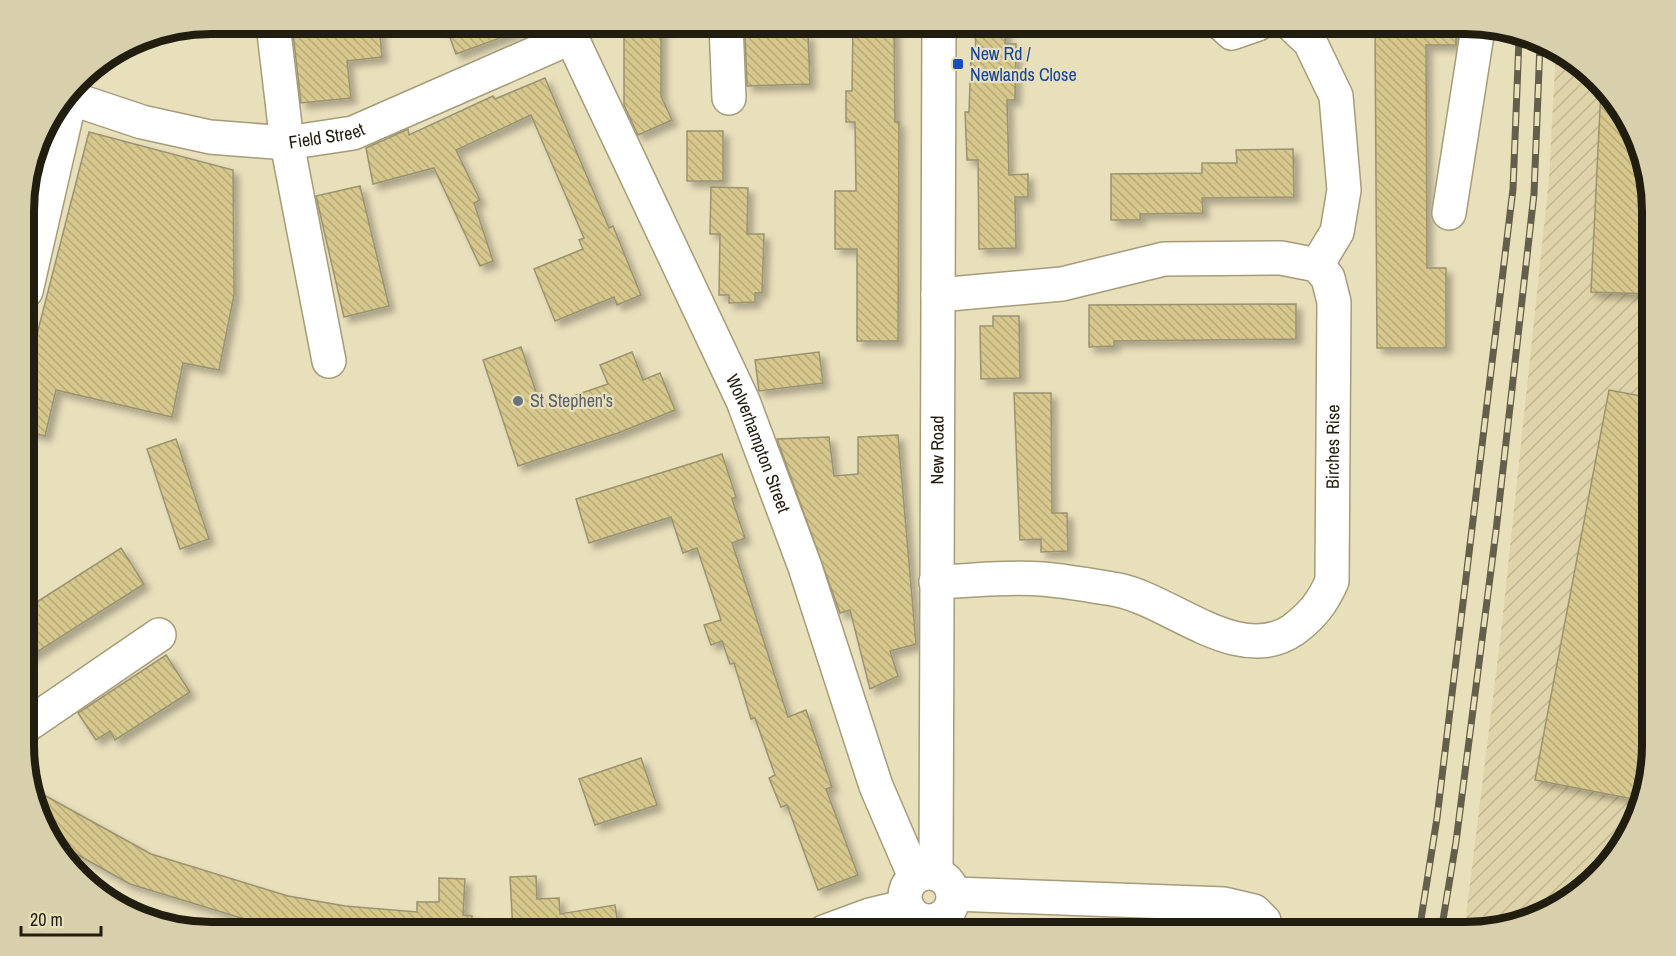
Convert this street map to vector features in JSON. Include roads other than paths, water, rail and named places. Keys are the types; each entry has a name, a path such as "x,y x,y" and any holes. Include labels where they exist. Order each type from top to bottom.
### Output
{"street":[{"path":"274,34 287,142 329,362"},
{"name":"Field Street","path":"75,100 142,123 210,137 287,142 352,133 561,34"},
{"name":"Wolverhampton Street","path":"568,34 743,401 805,567 876,786 935,906"},
{"path":"726,34 729,98"},
{"name":"New Road","path":"935,906 939,34"},
{"path":"938,295 1062,285 1164,259 1281,258 1317,265 1337,232 1344,190 1336,96 1310,42 1302,34"},
{"path":"1449,213 1477,35"},
{"path":"35,251 66,110"},
{"name":"Birches Rise","path":"936,582 1040,579 1121,591 1230,637 1265,642 1282,637 1309,618 1324,599 1332,581 1334,302 1328,278 1317,265"},
{"path":"35,720 159,635"},
{"path":"852,921 870,915 935,906 1224,904 1254,911 1264,921"}],"railway":[{"path":"1421,921 1437,818 1513,189 1519,44"},
{"path":"1443,921 1456,842 1496,531 1534,194 1540,52"}],"place":[{"name":"New Rd / Newlands Close","path":"958,64"},
{"name":"St Stephen's","path":"518,401"}]}
